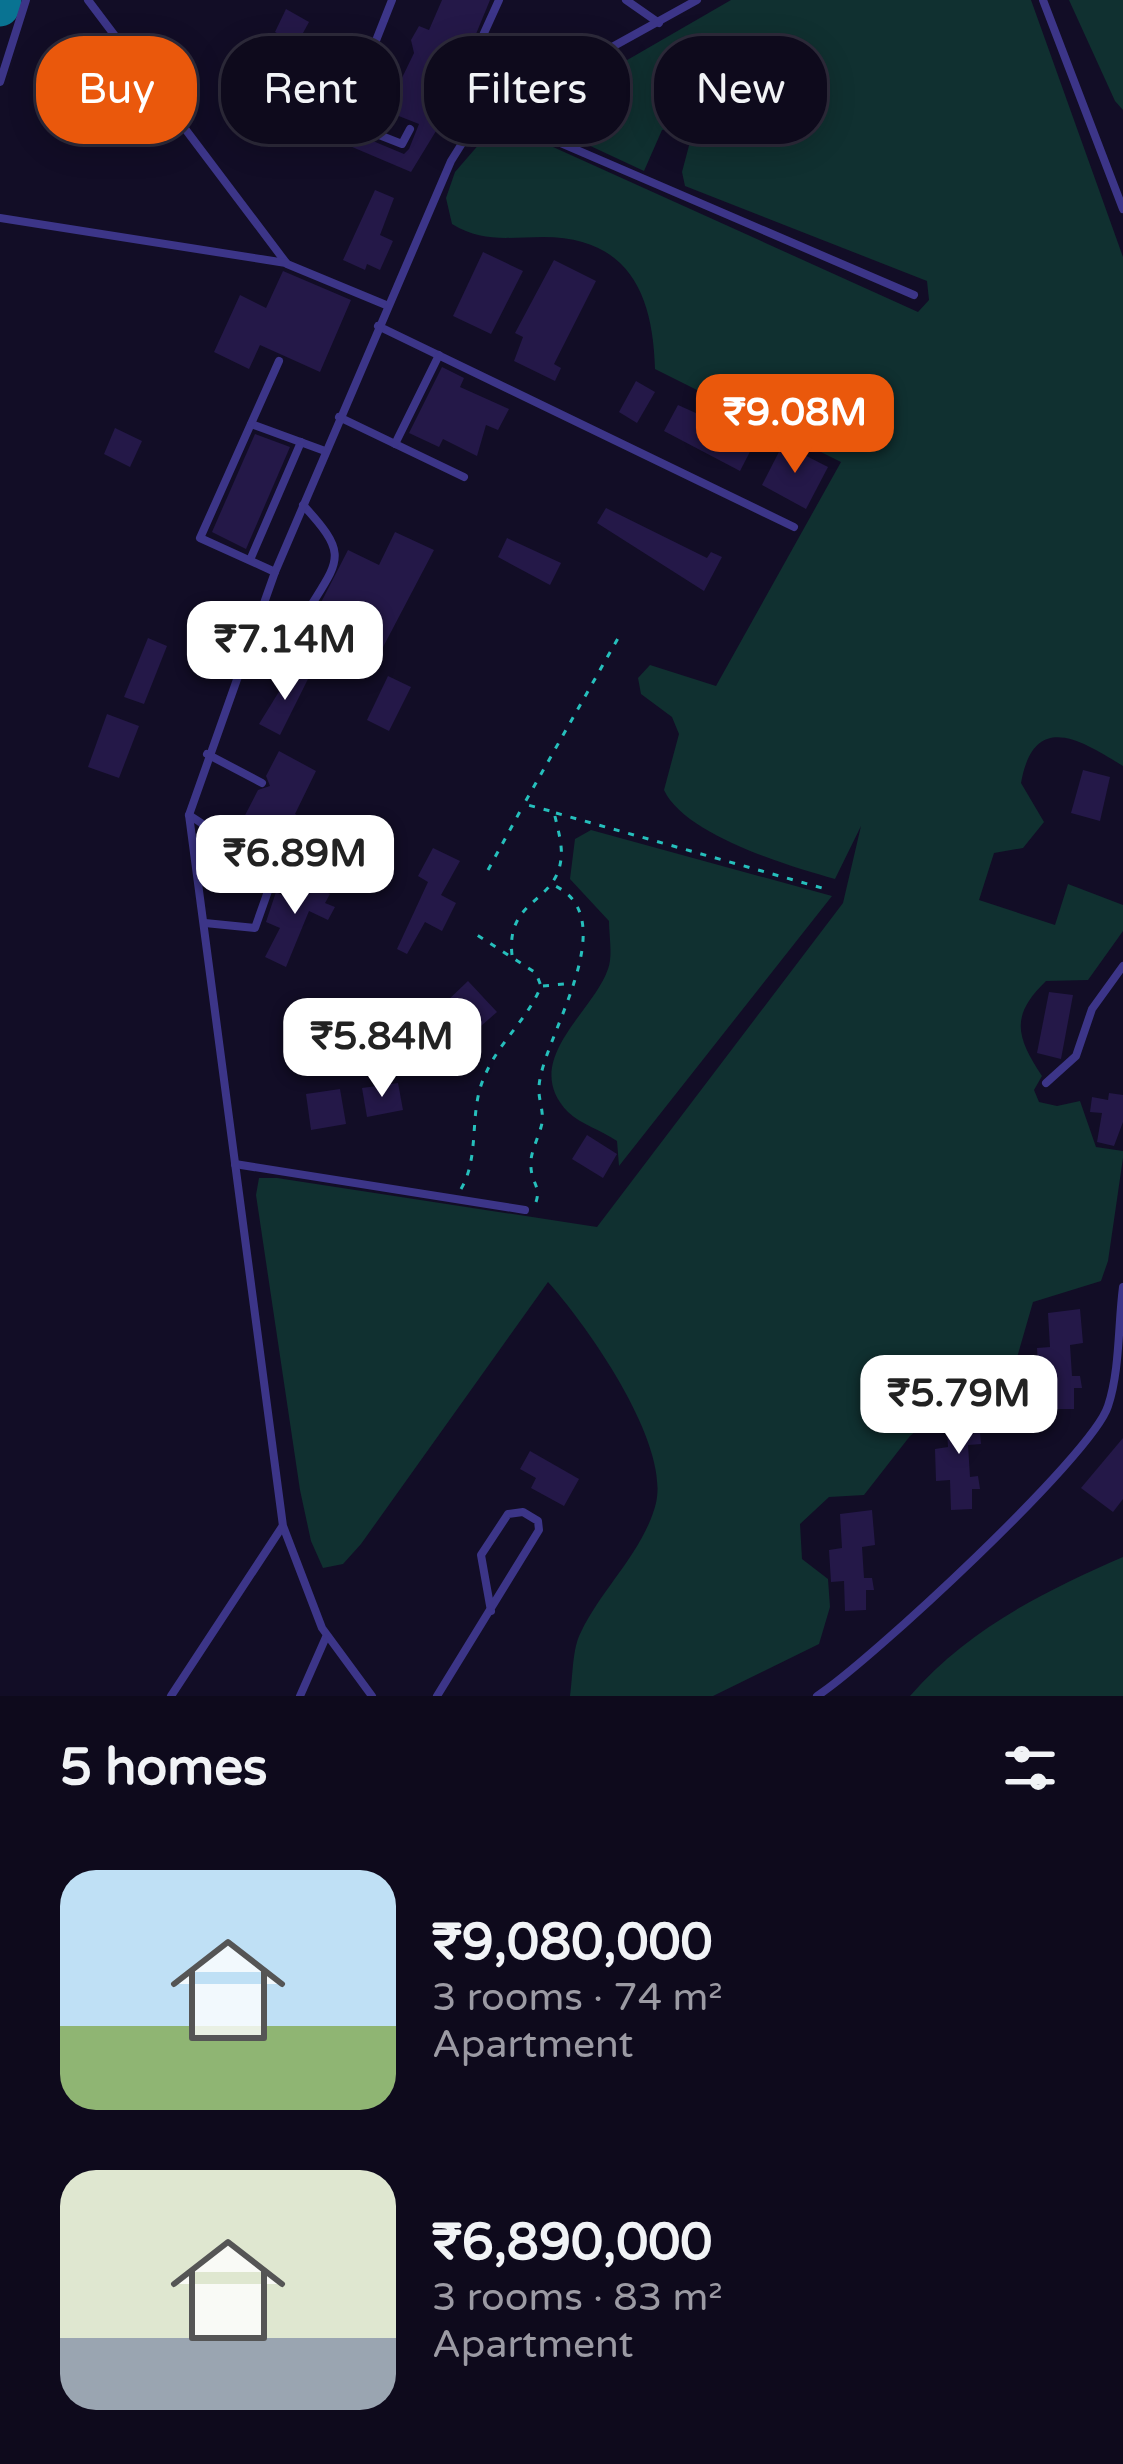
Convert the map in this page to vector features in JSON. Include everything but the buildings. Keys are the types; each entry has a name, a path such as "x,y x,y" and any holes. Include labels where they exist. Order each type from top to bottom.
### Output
{"lane":[{"path":"0,82 26,0"},
{"path":"88,0 287,264"},
{"path":"392,0 347,114 351,124 403,144 410,129"},
{"path":"483,36 499,0"},
{"path":"626,0 659,22"},
{"path":"630,38 697,0"},
{"path":"1043,0 1123,209"},
{"path":"372,1696 326,1635 283,1526 189,815 275,572 386,305 462,144"},
{"path":"563,144 914,295"},
{"path":"0,218 287,264 386,305"},
{"path":"378,326 794,527"},
{"path":"395,444 439,355"},
{"path":"275,572 200,538 279,361"},
{"path":"339,417 464,477"},
{"path":"251,424 325,451"},
{"path":"250,560 301,442"},
{"path":"258,614 296,621 304,617 335,562 333,537 303,505"},
{"path":"207,754 262,783"},
{"path":"189,815 279,874 255,928 205,923"},
{"path":"1046,1083 1076,1056 1092,1009 1123,966"},
{"path":"236,1164 525,1210"},
{"path":"817,1696 881,1645 1072,1460 1108,1408 1123,1287"},
{"path":"437,1696 490,1611 539,1530 538,1520 523,1512 508,1514 481,1555 490,1611"},
{"path":"171,1696 283,1526"},
{"path":"300,1696 326,1635"}],"path":[{"path":"488,870 621,633"},
{"path":"524,804 822,888"},
{"path":"512,955 509,932 519,911 551,884 561,860 554,812"},
{"path":"525,1210 539,1198 530,1163 542,1120 539,1084 574,983 583,932 573,905 551,884"},
{"path":"458,1196 466,1180 476,1098 485,1074 514,1024 531,1011 541,986 536,973 471,931"},
{"path":"541,986 574,983"}],"green space":[{"path":"731,0 1031,0 1123,257 1123,766 1091,747 1061,737 1037,746 1027,760 1021,783 1044,822 1023,848 994,853 979,900 1055,925 1068,884 1123,905 1123,931 1088,980 1046,981 1027,1005 1021,1027 1042,1076 1034,1090 1039,1102 1057,1106 1080,1101 1096,1147 1123,1151 1123,1158 1101,1281 1033,1302 1016,1361 1001,1377 972,1385 910,1436 864,1495 829,1497 800,1524 802,1559 828,1579 830,1607 819,1644 713,1696 570,1696 581,1632 633,1553 656,1503 657,1478 650,1449 603,1354 548,1282 361,1544 343,1564 323,1568 311,1541 300,1490 256,1195 259,1178 277,1178 597,1227 843,903 861,826 835,879 740,846 693,821 664,790 679,734 672,717 641,694 638,678 650,665 716,686 841,462 655,369 649,316 641,294 615,259 572,240 474,234 452,224 446,198 455,172 479,144 546,144 918,312 929,300 927,281 685,186 682,172 689,144 827,144 827,36 669,36"},
{"path":"1069,0 1123,0 1123,110 1115,101"},
{"path":"654,45 656,144 644,171 586,144 630,144 630,58"},
{"path":"591,830 832,896 619,1166 617,1141 568,1112 555,1093 551,1074 564,1038 600,986 611,952 609,921 570,879 575,839"},
{"path":"1123,1557 1123,1696 910,1696 956,1651 1008,1615"}],"taxiway":[{"path":"0,7 2,0"}]}
